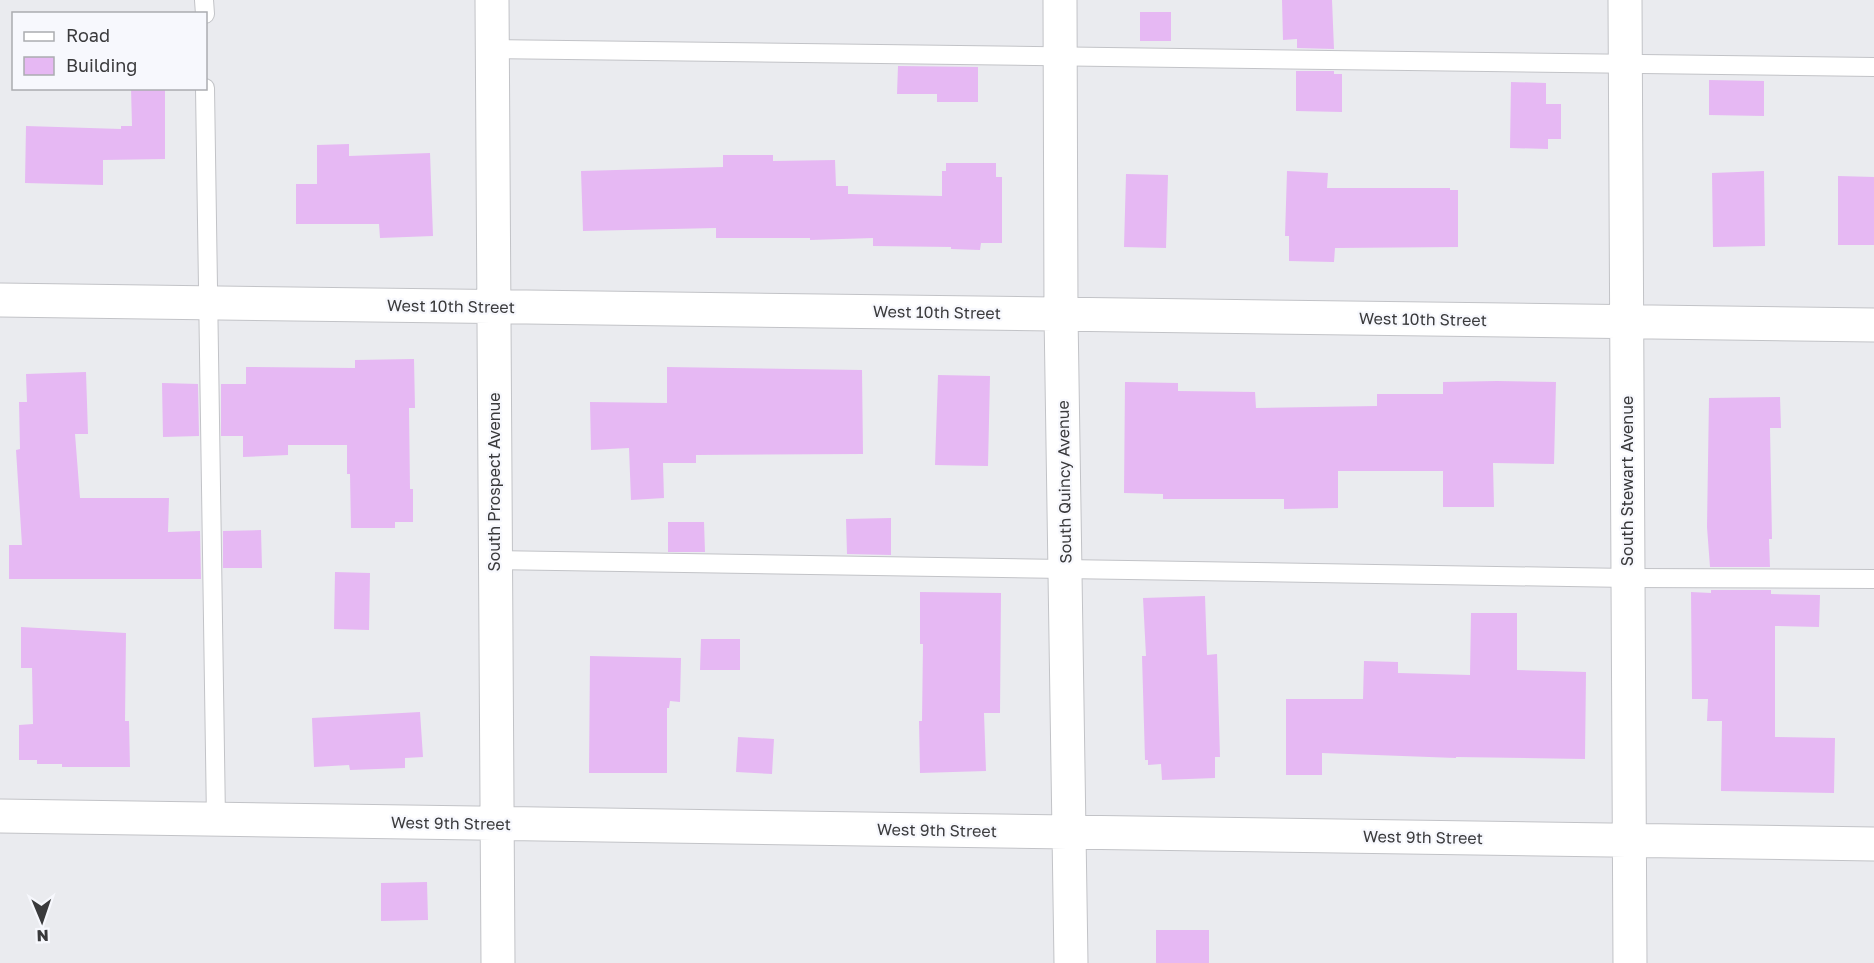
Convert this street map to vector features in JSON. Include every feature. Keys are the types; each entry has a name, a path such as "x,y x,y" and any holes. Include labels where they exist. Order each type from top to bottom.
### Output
{"street":[{"name":"South Prospect Avenue","path":"492,0 498,963"},
{"name":"South Quincy Avenue","path":"1060,0 1061,314 1071,963"},
{"name":"South Stewart Avenue","path":"1625,0 1629,963"},
{"name":"West 10th Street","path":"0,300 1874,325"},
{"name":"West 9th Street","path":"0,816 1874,844"}],"lane":[{"path":"493,49 1874,67"},
{"path":"206,90 216,820"},
{"path":"495,560 1628,579 1874,579"}],"building":[{"path":"1282,0 1332,0 1334,49 1297,48 1297,39 1283,40"},
{"path":"1140,12 1171,12 1171,41 1140,41"},
{"path":"898,66 978,67 978,102 937,102 937,94 897,94"},
{"path":"1296,71 1334,71 1334,74 1342,74 1342,112 1296,111"},
{"path":"1709,80 1764,81 1764,116 1709,115"},
{"path":"1511,82 1546,83 1546,104 1561,104 1561,139 1548,139 1548,149 1510,148"},
{"path":"131,90 165,90 165,159 103,160 103,185 25,183 26,126 121,129 121,126 132,126"},
{"path":"349,144 349,156 430,153 433,236 380,238 379,224 296,224 296,184 317,184 317,145"},
{"path":"723,155 773,155 773,161 835,160 836,186 848,186 848,194 942,196 942,171 946,171 946,163 996,163 996,177 1002,177 1002,243 981,243 980,250 951,249 951,247 873,246 873,238 810,240 810,238 716,238 716,228 583,231 581,171 723,167"},
{"path":"1287,171 1328,173 1327,188 1450,188 1450,190 1458,190 1458,247 1335,248 1334,262 1289,261 1289,236 1285,236"},
{"path":"1764,171 1765,246 1713,247 1712,173"},
{"path":"1126,174 1168,175 1166,248 1124,247"},
{"path":"1838,176 1874,177 1874,245 1838,245"},
{"path":"414,359 415,408 409,408 410,489 413,489 413,522 395,522 395,528 351,528 347,445 288,445 288,455 243,457 243,436 221,436 221,384 246,384 246,367 355,368 355,360"},
{"path":"667,367 862,370 863,454 696,455 696,463 663,463 664,498 631,500 629,448 591,450 590,402 667,403"},
{"path":"86,372 88,434 75,434 80,498 169,498 168,532 200,531 201,579 9,579 9,545 22,545 16,450 20,449 19,402 27,402 26,374"},
{"path":"938,375 990,376 988,466 935,465"},
{"path":"1125,382 1178,383 1178,391 1255,392 1256,408 1377,406 1377,394 1443,394 1443,382 1556,382 1554,464 1493,463 1494,507 1443,507 1443,471 1338,471 1338,508 1284,509 1284,499 1163,499 1163,494 1124,493"},
{"path":"162,383 198,384 199,436 163,437"},
{"path":"1780,397 1781,428 1770,428 1772,539 1769,539 1770,567 1710,567 1707,527 1709,398"},
{"path":"891,518 891,555 847,554 846,519"},
{"path":"668,522 704,522 705,552 668,552"},
{"path":"261,530 262,568 223,568 223,531"},
{"path":"335,572 370,573 369,630 334,629"},
{"path":"1711,590 1771,590 1771,594 1820,595 1819,627 1775,626 1775,737 1835,738 1834,793 1721,791 1722,721 1707,721 1708,699 1692,699 1691,592 1711,593"},
{"path":"920,592 1001,593 1000,713 984,713 986,771 920,773 919,721 922,721 923,644 920,644"},
{"path":"1205,596 1207,655 1217,654 1220,757 1215,757 1215,778 1162,780 1161,764 1148,765 1148,760 1145,760 1142,656 1146,656 1143,598"},
{"path":"1471,613 1517,613 1517,670 1586,672 1585,759 1456,758 1322,753 1322,775 1286,775 1286,699 1363,699 1364,661 1398,662 1398,673 1470,675"},
{"path":"21,627 126,633 125,721 129,721 130,767 62,767 62,764 37,764 37,760 19,760 19,725 33,724 32,668 21,668"},
{"path":"701,639 740,639 740,670 700,670"},
{"path":"590,656 681,658 680,702 670,701 669,708 667,708 667,773 589,773"},
{"path":"420,712 423,757 405,758 405,768 350,770 349,765 314,767 312,718"},
{"path":"738,737 774,739 772,774 736,772"},
{"path":"427,882 428,920 381,921 381,883"},
{"path":"1156,930 1209,930 1209,963 1156,963"}]}
